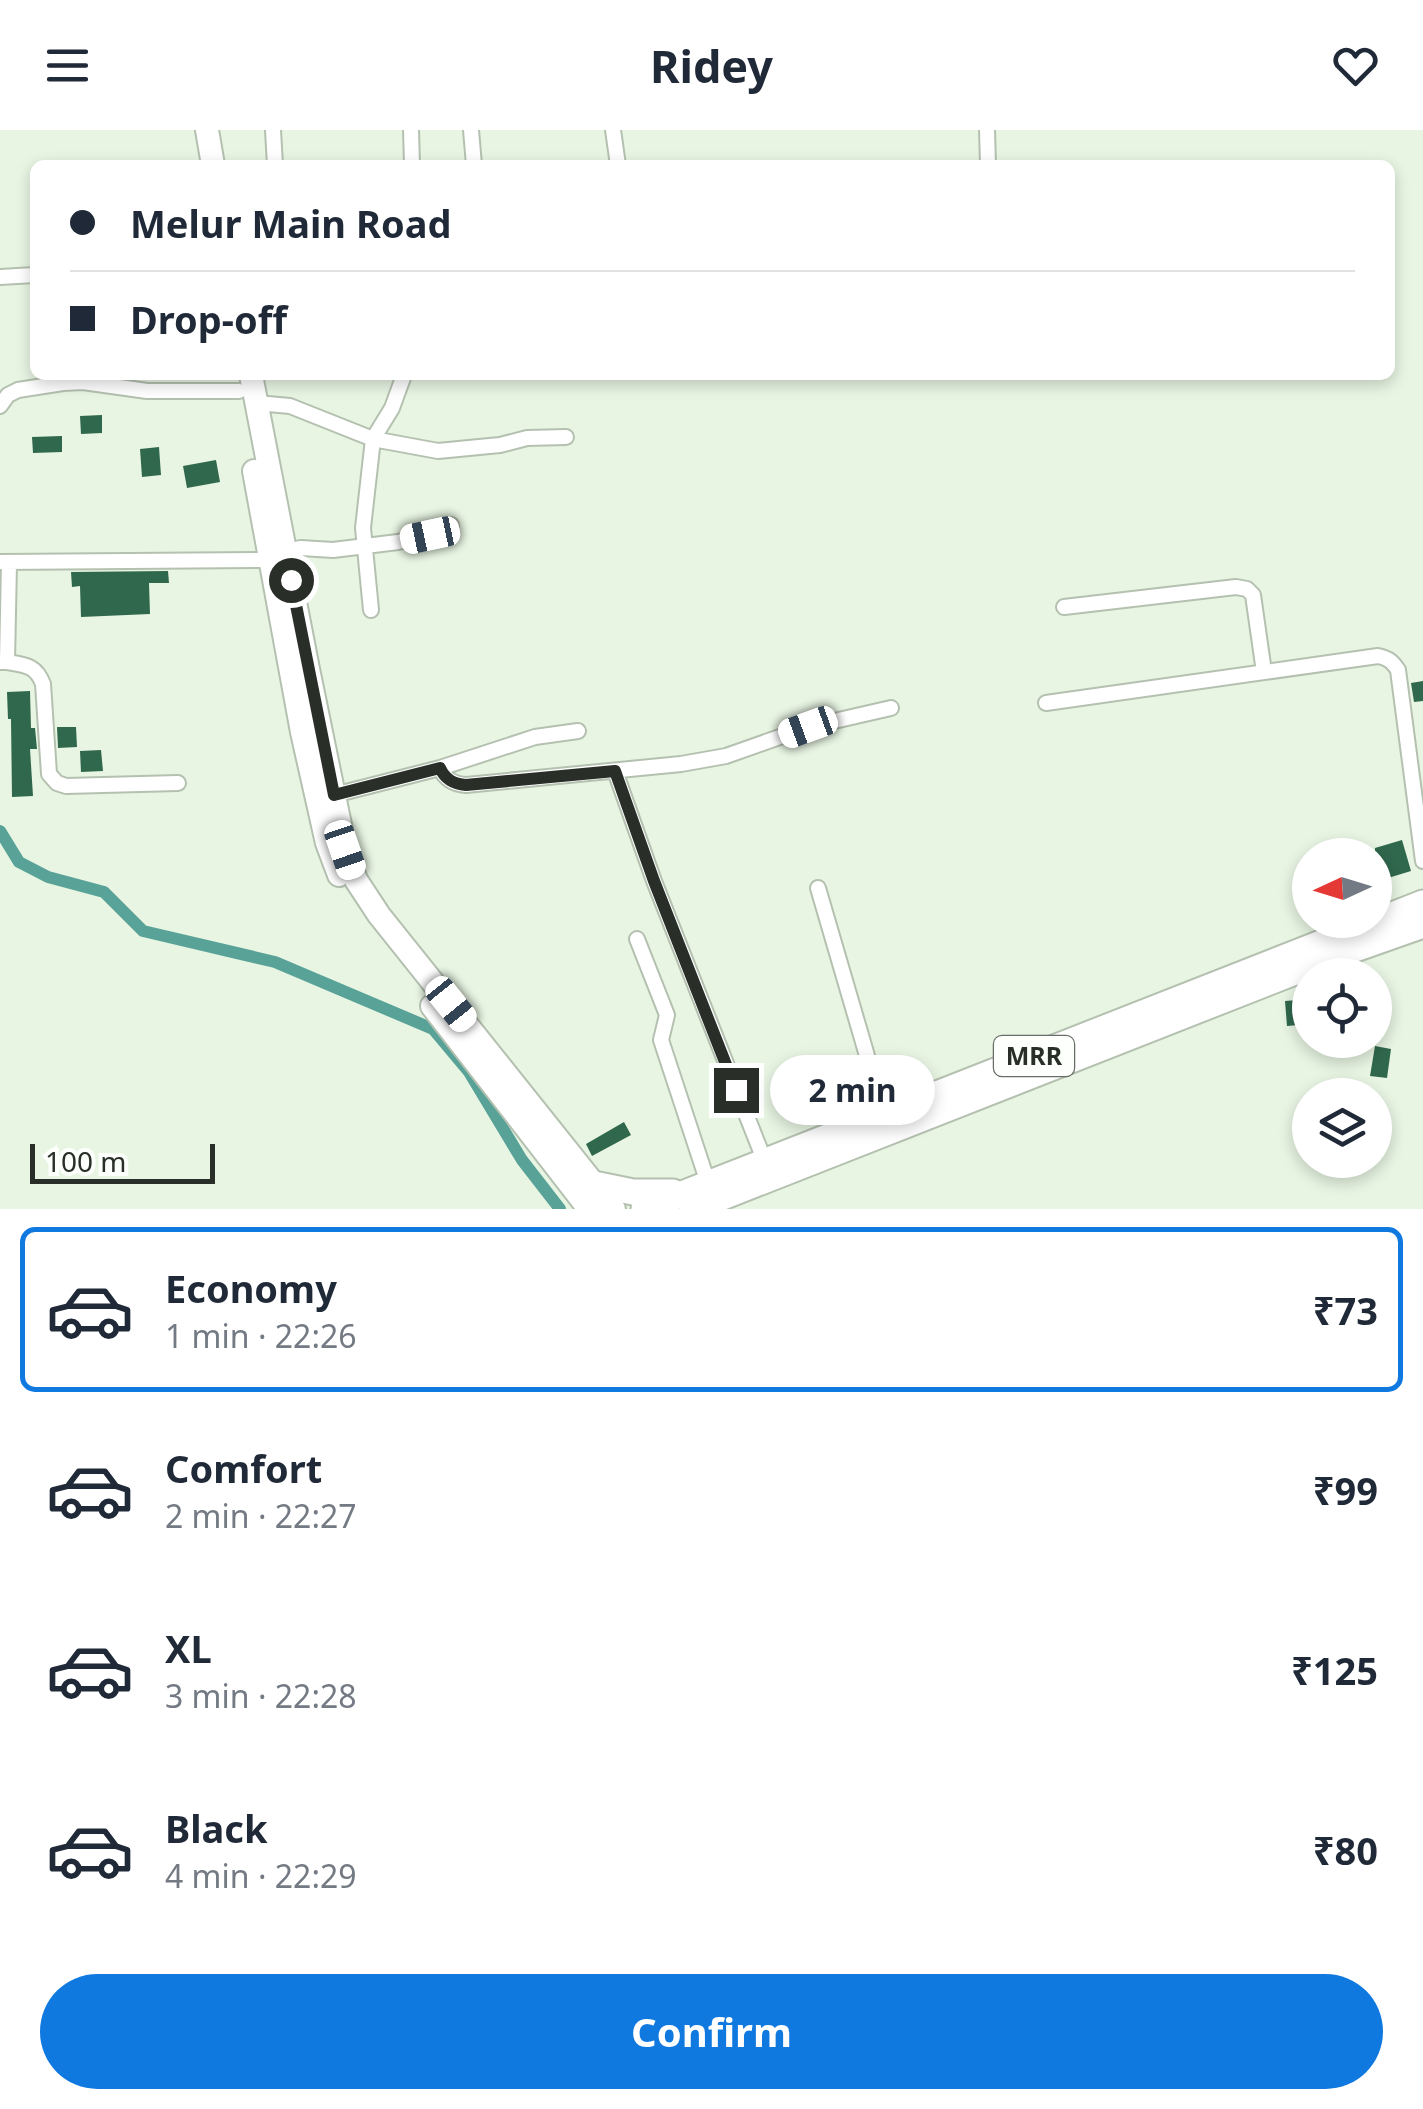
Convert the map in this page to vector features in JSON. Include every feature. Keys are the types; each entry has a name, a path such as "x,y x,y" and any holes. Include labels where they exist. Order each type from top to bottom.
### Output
{"highway":[{"name":"MRR","path":"700,1199 764,1162 1423,902"},
{"name":"MRR","path":"644,1209 700,1199 1423,925"},
{"path":"592,1196 633,1192 700,1199"}],"main road":[{"path":"193,130 197,160"},
{"path":"206,130 213,160"},
{"path":"246,386 277,555 302,732 327,843 347,896 592,1196 614,1209"},
{"path":"277,555 345,850 356,880 592,1196"}],"street":[{"path":"273,130 275,160"},
{"path":"411,130 412,160"},
{"path":"471,130 474,160"},
{"path":"612,130 617,160"},
{"path":"987,130 988,160"},
{"path":"0,277 30,275"},
{"path":"371,610 363,528 374,439 402,380"},
{"path":"0,406 8,394 18,390 83,382 148,390 246,386 374,439 438,451 528,438 566,437"},
{"path":"0,386 18,390"},
{"path":"178,783 66,786 56,783 48,774 43,684 39,674 32,667 3,662 4,563 277,555 301,548 333,550 398,542 430,535 451,525"},
{"path":"1064,607 1248,589 1254,595 1264,672"},
{"path":"1046,703 1378,656 1386,658 1398,670 1423,861"},
{"path":"440,768 444,777 466,785 681,764 726,756 808,727 891,708"},
{"path":"334,795 440,768 535,737 578,731"},
{"path":"615,771 764,1162"},
{"path":"818,888 884,1114"},
{"path":"637,939 667,1014 661,1040 700,1199"}],"building":[{"path":"102,415 102,433 81,434 80,416"},
{"path":"62,436 62,452 33,453 32,437"},
{"path":"159,447 161,475 142,477 140,449"},
{"path":"216,460 220,482 187,488 183,466"},
{"path":"168,571 169,583 149,583 150,614 81,617 80,586 72,587 71,572"},
{"path":"1423,681 1423,701 1414,702 1411,683"},
{"path":"30,691 31,728 35,728 37,749 30,749 33,796 12,797 7,692"},
{"path":"57,727 76,727 77,747 58,748"},
{"path":"101,750 103,771 81,772 80,751"},
{"path":"1402,840 1411,871 1392,877 1392,843"},
{"path":"1292,1000 1292,1026 1287,1026 1285,1001"},
{"path":"1373,1058 1390,1058 1387,1078 1370,1076"},
{"path":"624,1122 631,1135 592,1156 586,1144"}],"waterway":[{"path":"0,831 19,862 48,877 104,892 143,931 275,962 433,1029 469,1072 522,1160 560,1209"}],"route":[{"path":"291,580 334,795 440,768 444,777 466,785 615,771 736,1090"}]}
